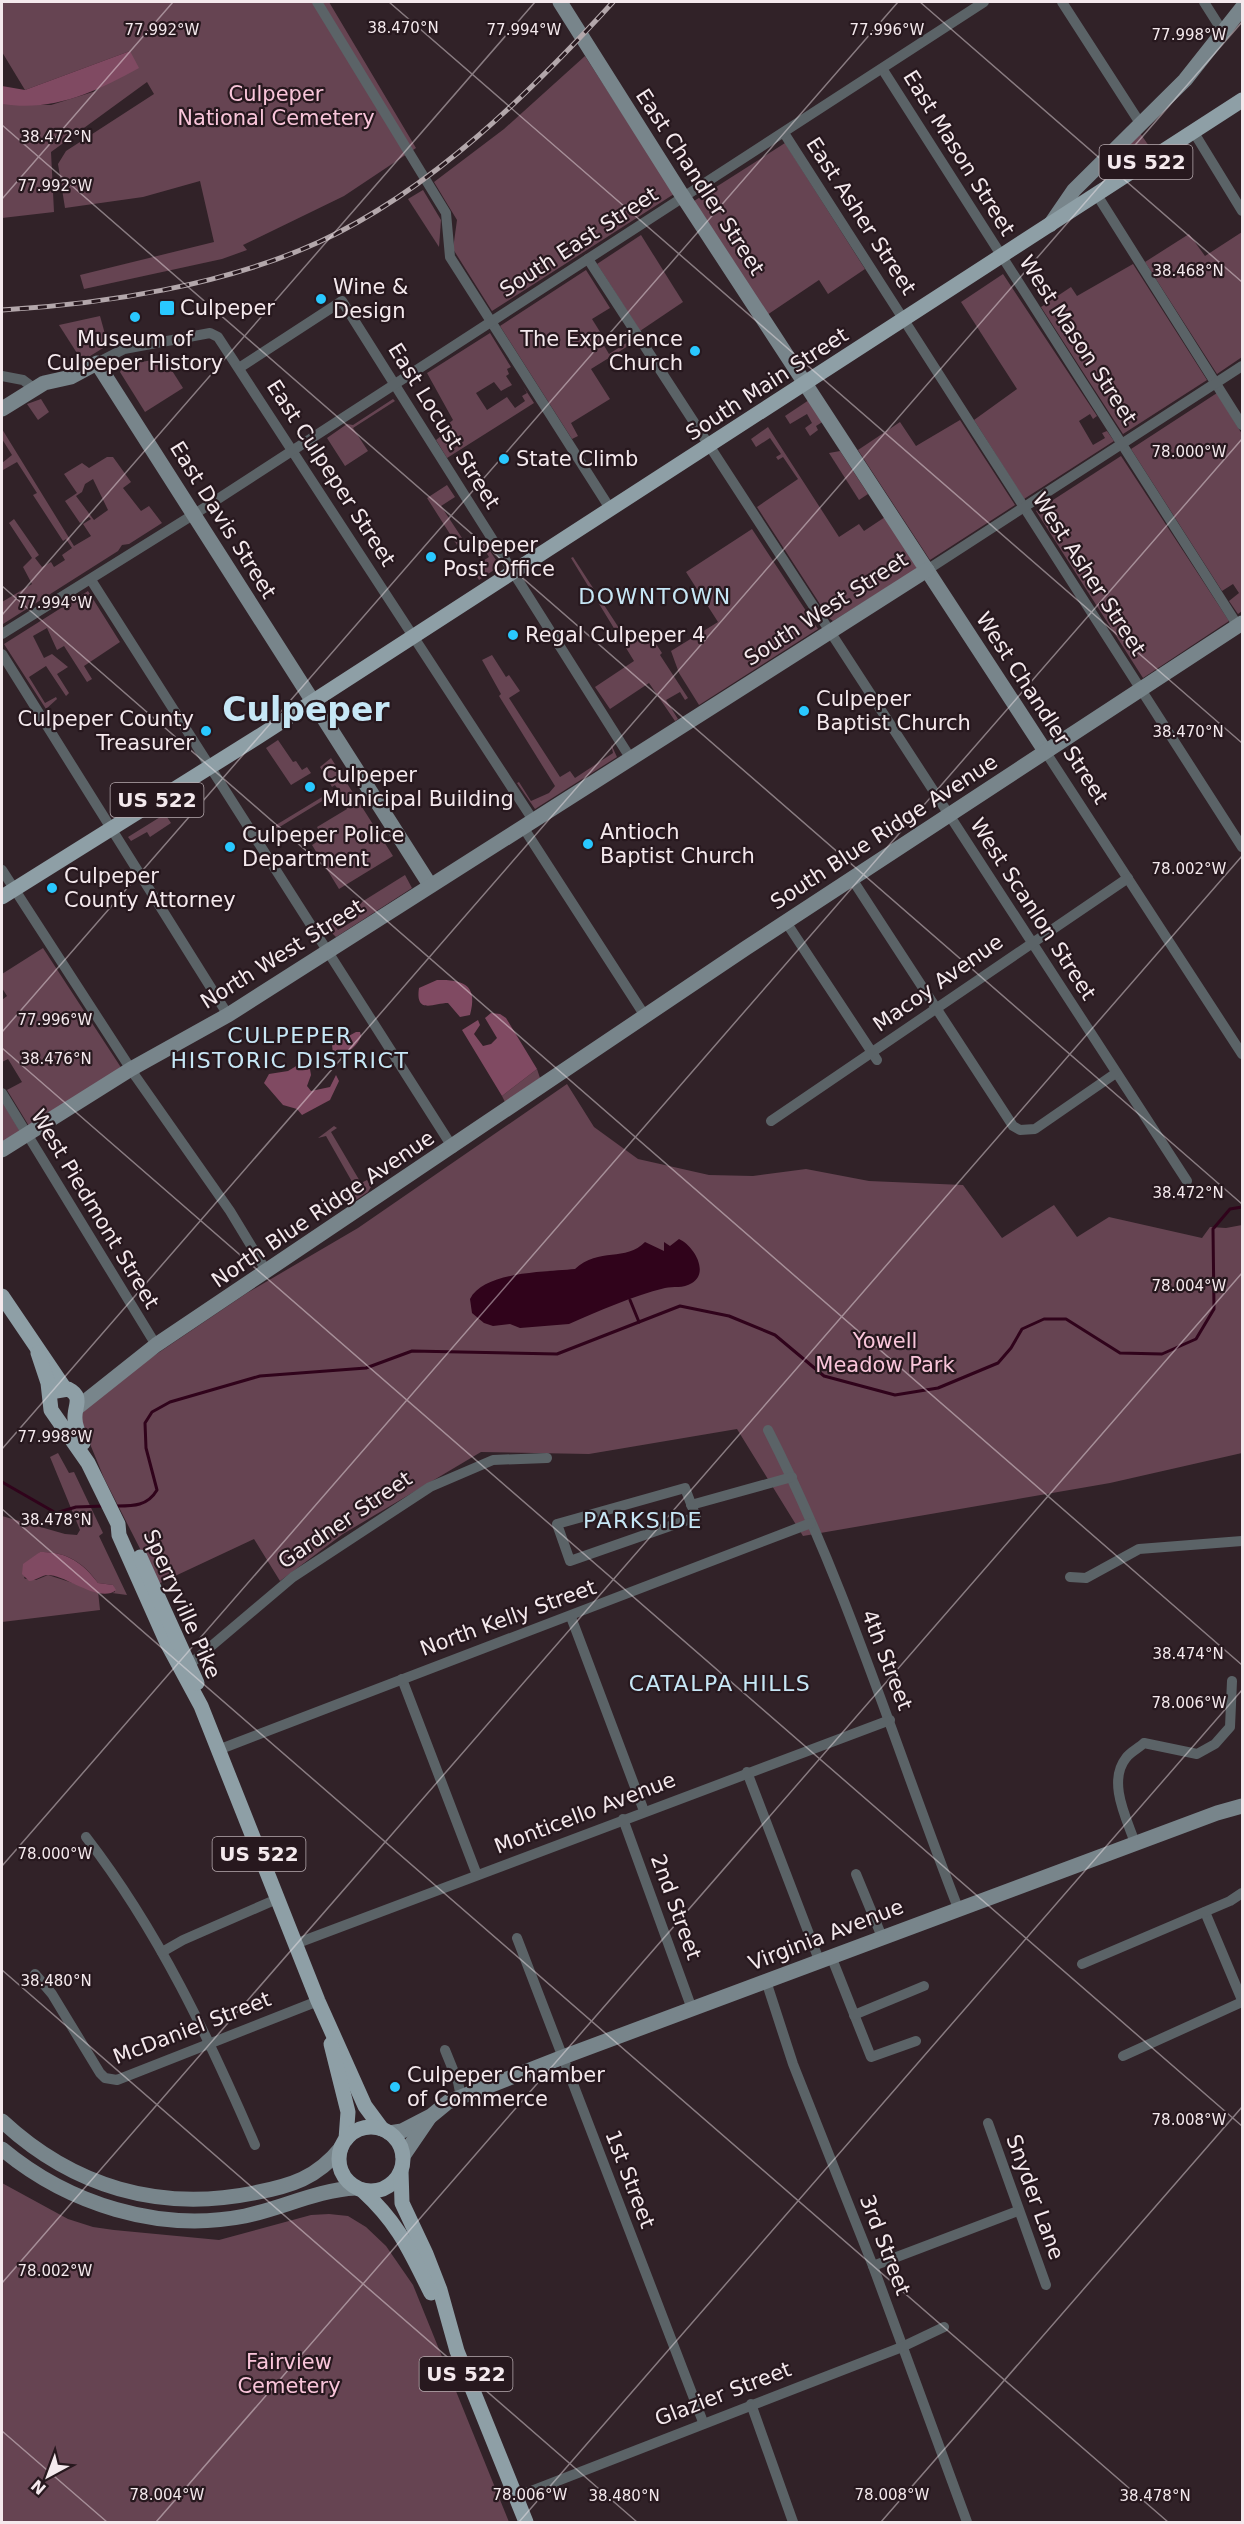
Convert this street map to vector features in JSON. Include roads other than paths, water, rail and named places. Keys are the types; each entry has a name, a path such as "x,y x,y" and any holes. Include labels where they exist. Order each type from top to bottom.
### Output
{"main road":[{"name":"South Main Street","path":"312,702 1002,258 1242,100"},
{"name":"US 522","path":"8,893 312,702"},
{"name":"US 522","path":"2,1296 38,1353 48,1383 51,1410 58,1417"},
{"name":"US 522","path":"38,1353 45,1358 78,1400 77,1409"},
{"path":"50,1400 55,1392 69,1391"},
{"path":"58,1417 68,1417 77,1409"},
{"name":"Sperryville Pike","path":"77,1409 76,1424 88,1463"},
{"name":"Sperryville Pike","path":"58,1417 88,1463 118,1524 119,1535 167,1643 201,1706 318,2001 365,2106 385,2131"},
{"name":"Sperryville Pike","path":"118,1524 126,1528 189,1665 198,1687 201,1706"},
{"name":"Sperryville Pike","path":"318,2001 348,2112 344,2143"},
{"path":"344,2143 363,2128 385,2131"},
{"name":"US 522","path":"385,2131 397,2140 402,2163 402,2203 440,2290 449,2329"},
{"name":"US 522","path":"344,2143 339,2157 343,2175 387,2213 398,2228 449,2329 526,2523"},
{"path":"359,2189 371,2192 390,2186 402,2163"}],"street":[{"path":"317,2 447,216 449,255 611,510"},
{"name":"East Chandler Street","path":"560,2 806,384"},
{"name":"South East Street","path":"2,634 195,514 883,70 984,2"},
{"path":"1062,2 1140,123"},
{"path":"1204,2 1224,32"},
{"path":"1050,225 1074,190 1185,80 1242,8"},
{"name":"East Mason Street","path":"883,70 1002,258"},
{"path":"1192,132 1242,211"},
{"name":"East Asher Street","path":"784,133 904,321"},
{"path":"1097,195 1242,425"},
{"name":"West Mason Street","path":"1002,258 1240,624"},
{"name":"West Scanlon Street","path":"588,260 1187,1181"},
{"name":"East Locust Street","path":"239,368 342,301 631,759"},
{"name":"West Asher Street","path":"904,321 1242,847"},
{"name":"East Culpeper Street","path":"97,363 124,349 214,334 294,450 415,635 645,1016"},
{"path":"2,409 44,383 71,377 97,363"},
{"name":"East Davis Street","path":"97,363 430,885"},
{"name":"South West Street","path":"430,885 829,633 1242,366"},
{"path":"2,376 23,380 34,389"},
{"name":"West Chandler Street","path":"806,384 1242,1054"},
{"path":"91,580 330,951 453,1148"},
{"name":"South Blue Ridge Avenue","path":"552,1081 786,922 1240,624"},
{"path":"2,654 228,1015"},
{"path":"2,870 8,893 231,1211 267,1272"},
{"name":"Macoy Avenue","path":"771,1121 874,1056 936,1008 1128,878"},
{"path":"852,879 1007,1119 1020,1130 1035,1129 1116,1073"},
{"name":"North West Street","path":"2,1150 131,1069 228,1015 430,885"},
{"path":"786,922 874,1056"},
{"name":"North Blue Ridge Avenue","path":"77,1409 118,1372 156,1345 552,1081"},
{"name":"West Piedmont Street","path":"2,1093 156,1345"},
{"name":"North Blue Ridge Avenue","path":"69,1391 118,1372"},
{"name":"4th Street","path":"768,1430 792,1477 890,1720 919,1808 958,1908"},
{"name":"Gardner Street","path":"189,1665 293,1577 430,1487 492,1460 547,1458"},
{"path":"691,1505 792,1477"},
{"path":"685,1488 691,1505 696,1517 570,1561 557,1524 685,1488"},
{"name":"North Kelly Street","path":"218,1750 571,1617 811,1523"},
{"path":"1070,1577 1086,1578 1139,1549 1242,1541"},
{"path":"571,1617 644,1811"},
{"path":"402,1679 477,1875"},
{"path":"1135,1843 1120,1800 1119,1772 1126,1758 1144,1743 1197,1754 1215,1744 1230,1727 1232,1681"},
{"name":"Monticello Avenue","path":"295,1944 890,1720"},
{"path":"747,1772 825,1958 854,2014 871,2057 916,2041"},
{"name":"Virginia Avenue","path":"385,2131 402,2132 431,2116 448,2102 563,2057 958,1908 1217,1813 1242,1806"},
{"name":"2nd Street","path":"623,1819 692,2009"},
{"path":"86,1837 162,1952 211,2043 255,2145"},
{"path":"856,1874 882,1937"},
{"path":"1082,1964 1242,1893"},
{"path":"162,1952 190,1936 277,1899"},
{"path":"1123,2056 1242,2001 1205,1911"},
{"name":"1st Street","path":"517,1938 703,2422"},
{"name":"McDaniel Street","path":"35,1974 52,1994 100,2073 111,2080 117,2080 318,2001"},
{"name":"3rd Street","path":"766,1981 793,2064 873,2266 967,2523"},
{"path":"854,2014 924,1986"},
{"path":"445,2050 458,2082 461,2097"},
{"name":"Virginia Avenue","path":"402,2163 431,2116"},
{"path":"2,2121 29,2145 62,2166 112,2187 167,2200 210,2200 286,2186 314,2174 344,2143"},
{"name":"Snyder Lane","path":"988,2122 1046,2285"},
{"path":"2,2149 43,2179 79,2197 116,2210 167,2220 205,2221 244,2216 321,2192 359,2189"},
{"path":"873,2266 1018,2211"},
{"name":"Glazier Street","path":"516,2497 703,2422 902,2347 944,2327"},
{"path":"751,2404 793,2523"}],"waterway":[{"path":"114,1506 144,1503 157,1490 146,1448 145,1423 152,1412 170,1402 260,1376 366,1368 412,1351 557,1354 680,1306 729,1316 775,1335 824,1376 895,1395 938,1388 998,1363 1011,1348 1022,1329 1044,1319 1066,1319 1120,1353 1162,1354 1196,1339 1214,1309 1213,1229 1230,1209 1242,1207"},
{"path":"630,1300 639,1322"},
{"path":"2,1482 56,1513 76,1507 105,1506"}],"railway":[{"path":"2,310 82,303 164,290 244,270 319,242 401,195 478,136 514,104 613,2"}],"place":[{"name":"Wine & Design","path":"321,299"},
{"name":"Culpeper","path":"167,308"},
{"name":"Museum of Culpeper History","path":"135,317"},
{"name":"The Experience Church","path":"695,351"},
{"name":"State Climb","path":"504,459"},
{"name":"Culpeper Post Office","path":"431,557"},
{"name":"Regal Culpeper 4","path":"513,635"},
{"name":"Culpeper Baptist Church","path":"804,711"},
{"name":"Culpeper County Treasurer","path":"206,731"},
{"name":"Culpeper Municipal Building","path":"310,787"},
{"name":"Antioch Baptist Church","path":"588,844"},
{"name":"Culpeper Police Department","path":"230,847"},
{"name":"Culpeper County Attorney","path":"52,888"},
{"name":"Culpeper Chamber of Commerce","path":"395,2087"}],"district":[{"name":"DOWNTOWN","path":"655,596"},
{"name":"Culpeper","path":"306,709"},
{"name":"CULPEPER HISTORIC DISTRICT","path":"290,1048"},
{"name":"PARKSIDE","path":"643,1520"},
{"name":"CATALPA HILLS","path":"720,1683"}],"park label":[{"name":"Culpeper National Cemetery","path":"276,106"},
{"name":"Yowell Meadow Park","path":"885,1353"},
{"name":"Fairview Cemetery","path":"289,2374"}]}
